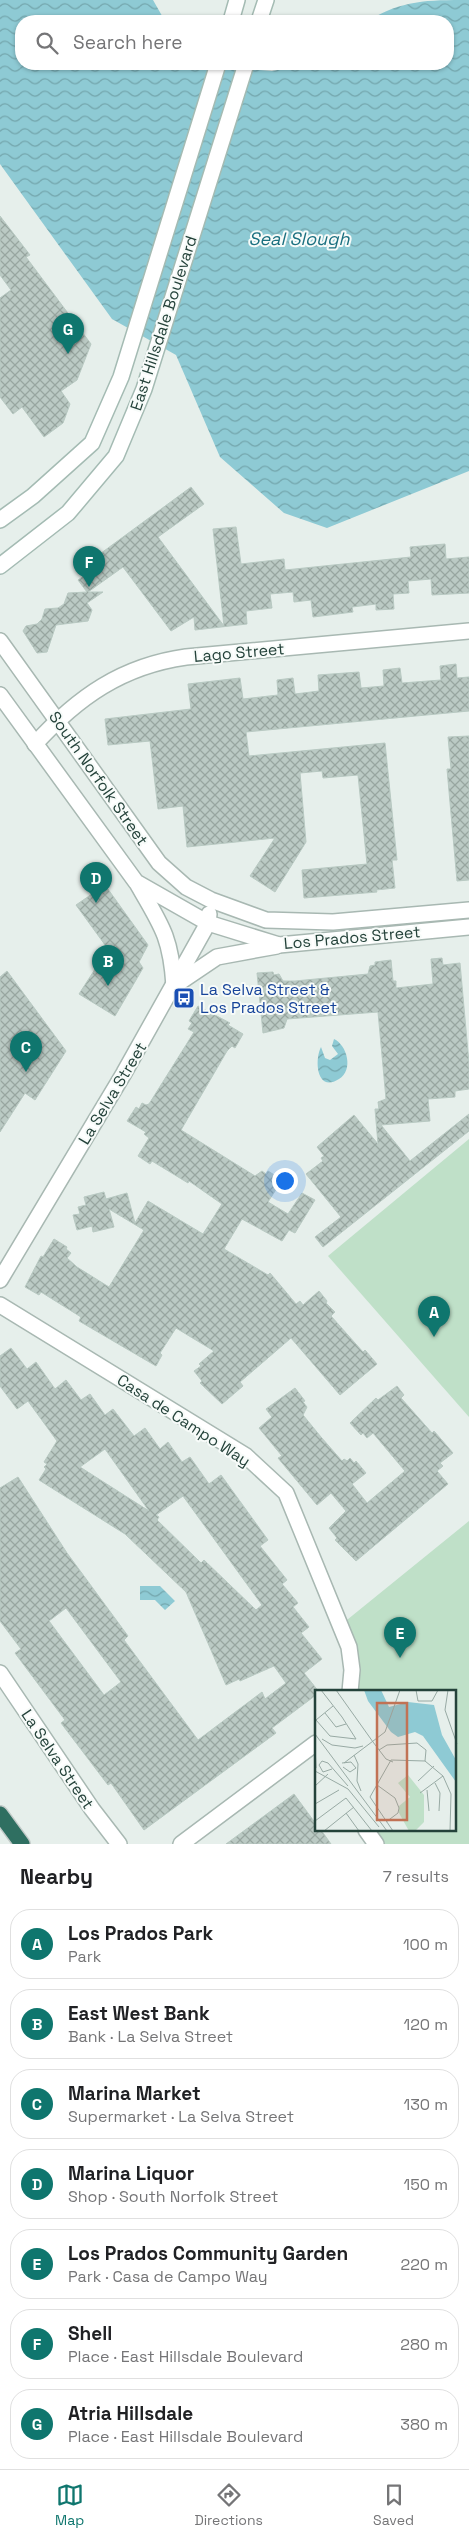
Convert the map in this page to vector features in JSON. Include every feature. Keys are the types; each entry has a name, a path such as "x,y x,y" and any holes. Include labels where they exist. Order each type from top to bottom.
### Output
{"highway":[{"path":"0,1814 22,1844"}],"street":[{"path":"233,15 237,0"},
{"name":"East Hillsdale Boulevard","path":"0,520 33,496 92,442 121,377 216,70"},
{"name":"East Hillsdale Boulevard","path":"0,566 68,513 116,456 144,389 244,70"},
{"name":"Lago Street","path":"35,744 58,720 111,681 153,663 186,657 469,631"},
{"name":"South Norfolk Street","path":"0,642 58,720 83,760 159,863 186,887 211,900"},
{"name":"South Norfolk Street","path":"0,695 136,882 208,923"},
{"path":"136,882 164,929 172,953 174,986"},
{"name":"Los Prados Street","path":"211,900 266,920 282,922 333,922 469,910"},
{"name":"La Selva Street","path":"0,1280 174,986 208,923 211,900"},
{"name":"Los Prados Street","path":"208,923 279,945 469,927"},
{"path":"174,986 217,957 279,945"},
{"name":"Casa de Campo Way","path":"0,1305 246,1456 286,1493 349,1647 352,1670 350,1690"},
{"name":"La Selva Street","path":"0,1673 92,1809 119,1844"},
{"path":"181,1844 314,1752"},
{"path":"367,1832 376,1844"}],"green space":[{"path":"469,1139 469,1417 328,1256"},
{"path":"469,1521 469,1844 377,1844 368,1832 456,1832 456,1690 353,1690 342,1624"}],"water":[{"name":"Seal Slough","path":"0,0 153,0 162,15 15,15 15,70 272,71 454,70 454,15 378,15 404,5 428,1 469,0 469,471 327,528 284,513 220,457 176,355 112,319 0,164"},
{"path":"334,1039 339,1042 345,1052 347,1058 346,1070 339,1079 326,1082 319,1074 319,1053 321,1047 325,1058 330,1060 338,1054 332,1046"},
{"path":"140,1586 160,1586 175,1601 165,1610 155,1600 140,1600"}],"building":[{"path":"0,216 30,255 26,257 91,344 77,380 61,391 70,404 63,423 44,437 22,407 13,414 0,397 0,298 11,290 0,275"},
{"path":"191,487 204,504 158,537 224,626 213,529 236,527 241,564 284,559 285,570 411,557 410,547 445,544 446,559 469,557 469,593 432,595 431,579 408,581 409,593 393,594 394,609 376,610 376,604 352,607 353,612 313,617 311,600 294,602 293,592 270,594 272,608 246,611 247,624 195,630 194,617 171,631 123,567 88,592 103,592 87,603 92,610 88,621 56,625 47,652 37,653 23,631 26,626 37,624 42,619 45,609 58,608 64,604 68,593 87,592 78,580 94,569 89,562"},
{"path":"456,664 457,678 469,677 469,711 246,732 249,756 385,743 397,860 392,860 395,888 376,890 377,892 304,898 302,870 367,864 358,775 323,778 322,771 300,773 306,842 275,892 250,876 275,838 187,847 183,806 158,809 150,741 108,745 105,719 191,709 188,684 240,678 243,699 278,695 277,680 293,678 295,694 319,691 318,675 359,672 361,688 384,686 383,670 400,668 402,683 441,680 440,666"},
{"path":"469,736 469,880 457,881 447,769 451,769 448,737"},
{"path":"105,885 148,945 139,962 143,968 115,1016 79,994 108,949 76,905"},
{"path":"442,958 443,965 460,963 469,1063 469,1089 455,1091 455,1097 428,1099 430,1121 381,1125 410,1161 469,1114 469,1131 323,1247 315,1237 341,1217 306,1174 323,1161 321,1158 324,1156 317,1147 354,1115 378,1144 375,1109 379,1109 378,1102 386,1099 378,1012 287,1019 284,1028 263,1033 257,973 273,972 274,975 279,974 283,981 368,974 370,966 375,965 375,962 391,960 393,981 396,981 396,988 433,984 431,959"},
{"path":"7,971 66,1051 35,1100 25,1093 0,1132 0,977"},
{"path":"198,1006 230,1023 228,1025 243,1034 235,1048 232,1046 227,1051 181,1130 255,1176 262,1171 266,1174 268,1171 282,1180 268,1202 288,1214 302,1193 315,1200 295,1233 289,1230 282,1241 242,1219 224,1249 268,1275 270,1273 296,1304 300,1301 303,1305 319,1291 327,1301 326,1303 335,1312 331,1316 363,1352 365,1350 377,1364 340,1395 291,1338 240,1382 243,1386 222,1404 200,1383 202,1381 194,1371 214,1351 176,1328 160,1353 162,1355 156,1366 79,1321 81,1317 41,1292 39,1295 25,1287 41,1256 43,1257 54,1239 67,1247 66,1249 71,1253 67,1258 77,1267 109,1287 144,1230 109,1209 114,1227 93,1232 92,1226 77,1230 73,1215 80,1214 78,1207 86,1205 84,1197 104,1192 106,1199 127,1193 135,1223 148,1201 203,1234 222,1204 189,1181 188,1183 152,1161 150,1164 138,1156 149,1138 144,1134 146,1132 127,1121 136,1107 139,1109 142,1103 149,1104 186,1045 194,1032 188,1029 192,1023 189,1021"},
{"path":"11,1348 27,1369 36,1362 55,1389 66,1380 81,1400 90,1394 105,1415 113,1409 134,1436 145,1428 160,1449 168,1442 182,1462 190,1457 209,1484 221,1475 268,1540 260,1546 287,1580 282,1584 298,1603 293,1607 309,1627 301,1633 322,1659 304,1673 317,1690 315,1690 315,1696 272,1728 276,1733 144,1830 111,1783 108,1785 61,1723 65,1720 15,1653 21,1649 0,1621 0,1488 18,1477 67,1553 128,1636 124,1640 198,1740 262,1692 265,1699 286,1683 274,1666 226,1685 186,1592 125,1534 39,1480 46,1469 44,1467 47,1464 44,1462 57,1441 28,1401 17,1409 0,1386 0,1356","holes":["105,1449 149,1511 80,1467","183,1496 262,1605 256,1610 204,1560 201,1563 157,1520 159,1517 156,1515","66,1608 121,1682 104,1695 49,1621"]},
{"path":"397,1386 404,1395 401,1398 432,1433 434,1431 453,1453 440,1463 443,1466 437,1471 448,1484 356,1561 335,1540 337,1538 329,1528 346,1511 331,1493 317,1505 278,1458 282,1456 259,1428 272,1417 266,1409 295,1388 305,1401 303,1402 307,1407 303,1415 321,1437 342,1461 344,1459 347,1461 350,1458 354,1463 356,1461 366,1473 352,1484 367,1503 405,1471 373,1433 367,1438 363,1433 361,1435 350,1423 376,1398 378,1400"},
{"path":"294,1794 315,1823 315,1832 322,1832 331,1844 226,1844"}],"place":[{"name":"Atria Hillsdale","path":"68,354"},
{"name":"Shell","path":"89,587"},
{"name":"Marina Liquor","path":"96,903"},
{"name":"East West Bank","path":"108,986"},
{"name":"La Selva Street & Los Prados Street","path":"184,998"},
{"name":"Marina Market","path":"26,1072"},
{"name":"Los Prados Park","path":"434,1337"},
{"name":"Los Prados Community Garden","path":"400,1658"}]}
